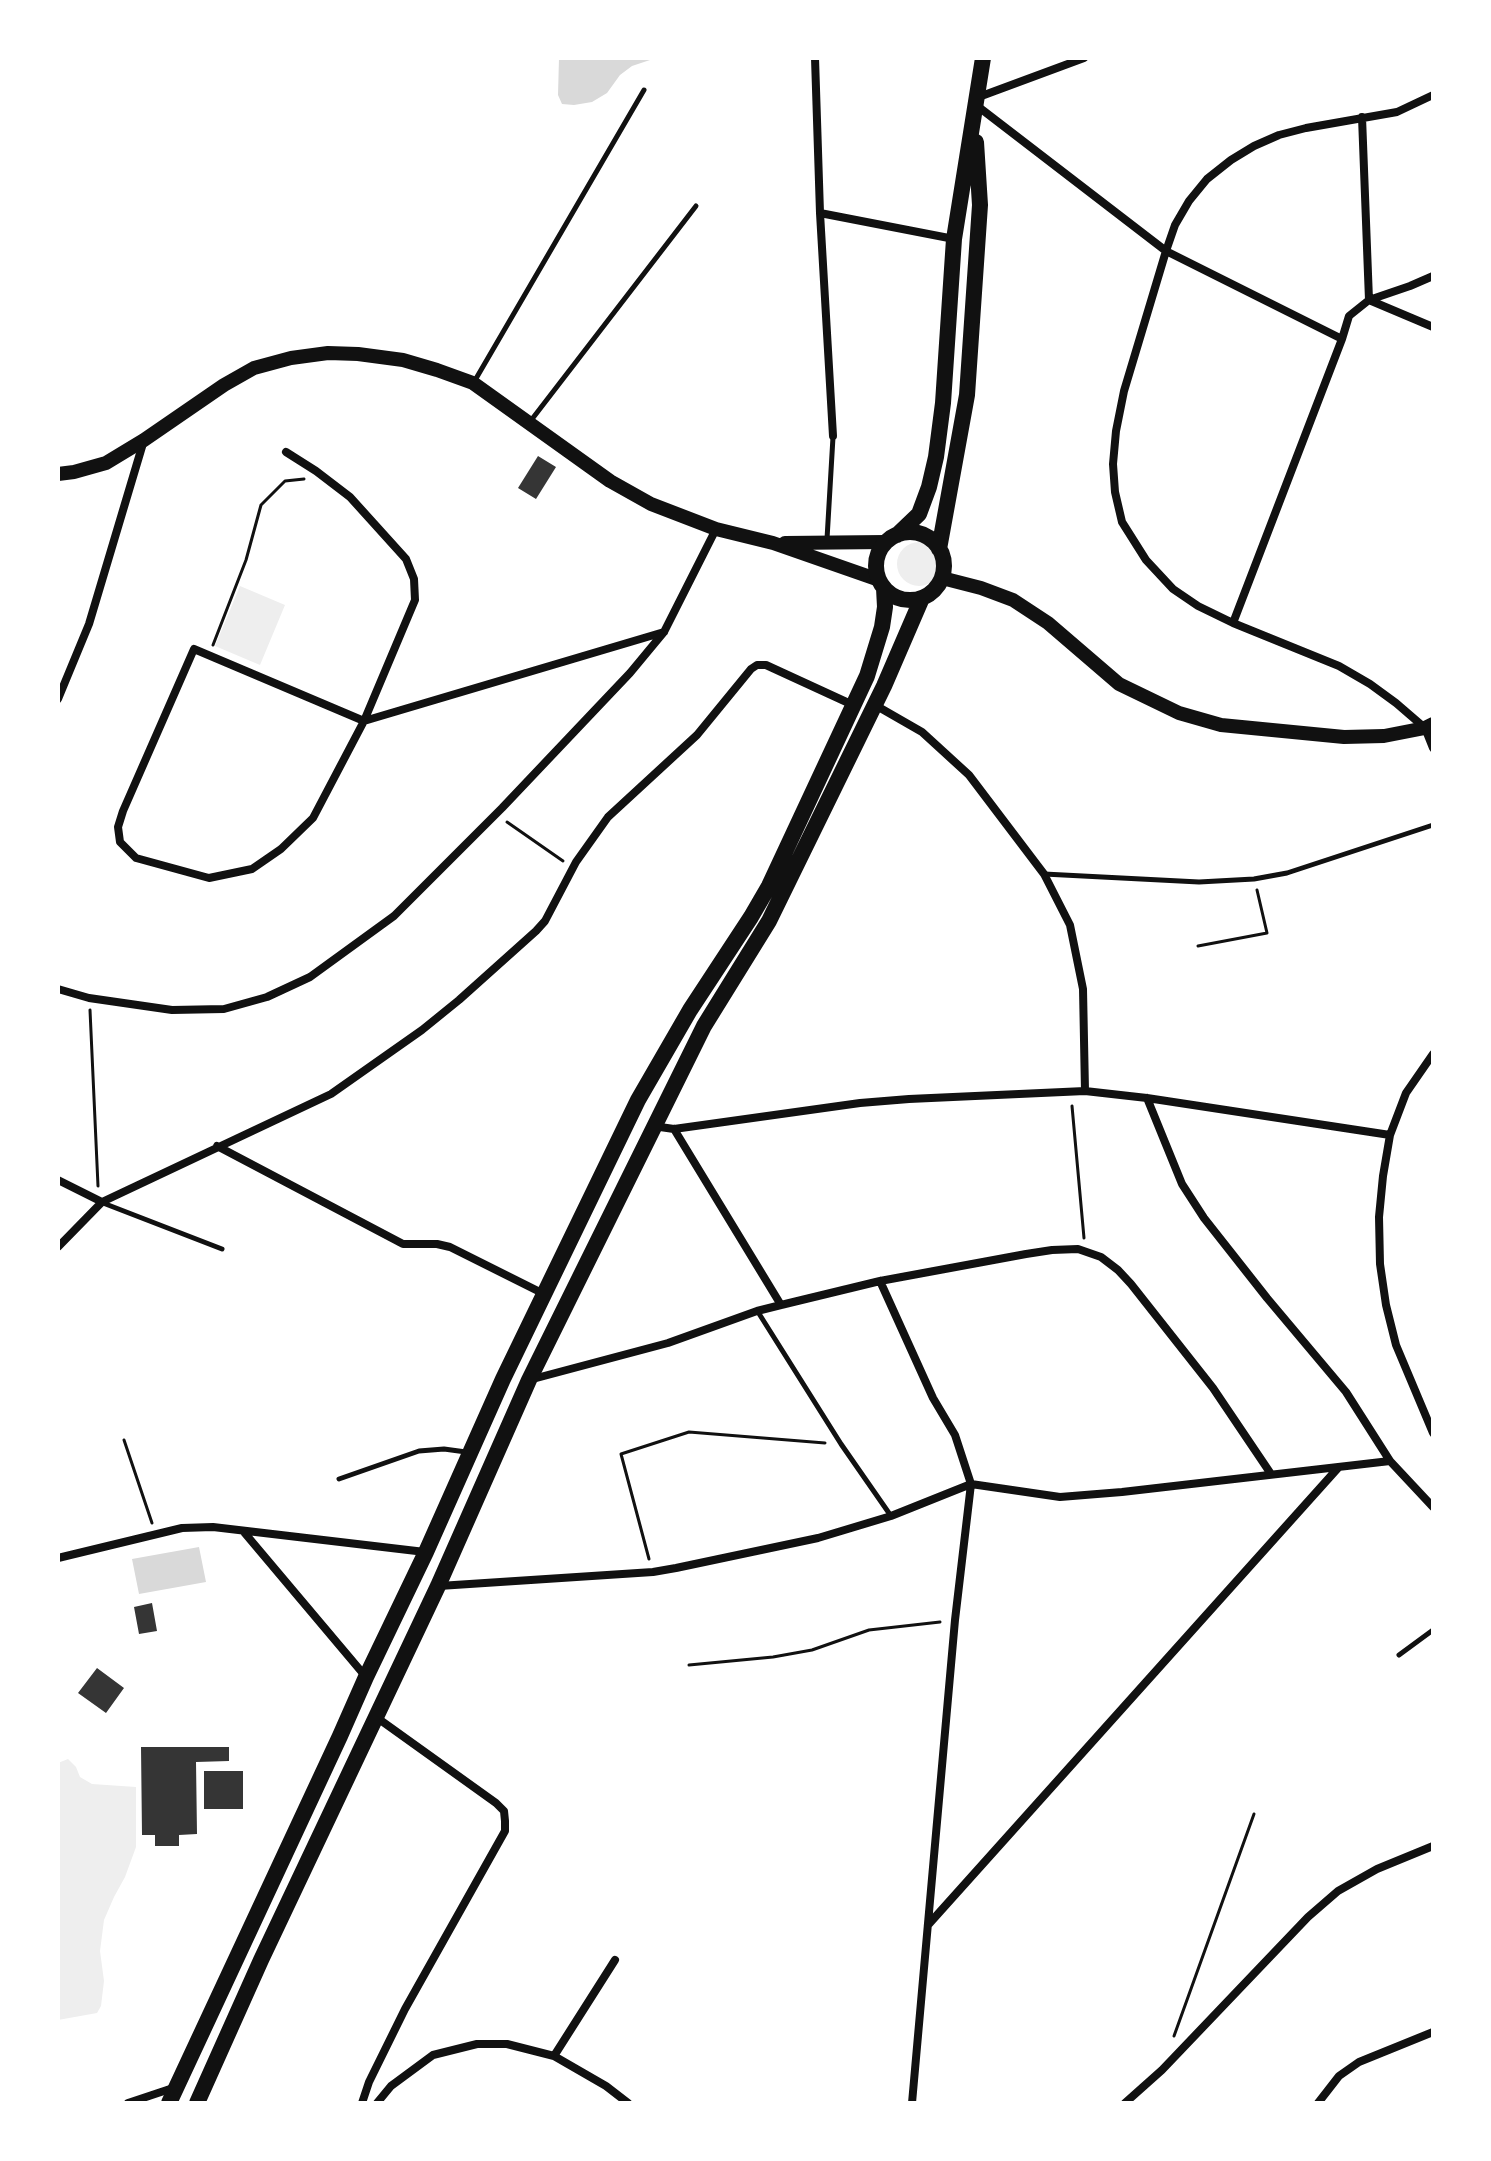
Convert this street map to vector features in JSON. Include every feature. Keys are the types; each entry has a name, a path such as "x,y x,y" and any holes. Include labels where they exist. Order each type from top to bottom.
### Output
{"main road":[{"path":"169,2103 426,1552 503,1379 638,1100 690,1010 769,886 867,676 885,607 876,567 878,554 919,514 936,457 943,403 954,239 983,58"},
{"path":"939,549 967,395 980,205 975,106"},
{"path":"881,584 895,596 908,600 922,598 934,590 942,578 943,559 933,541 910,533 892,539"},
{"path":"197,2103 261,1960 438,1586 529,1380 704,1026 769,921 875,705 922,598"}],"street":[{"path":"815,58 833,436"},
{"path":"1084,58 975,106 1166,251 1342,339"},
{"path":"1433,95 1397,112 1279,135 1231,160 1207,179 1175,225 1166,251 1124,391 1113,464 1122,522 1146,560 1173,589 1198,606 1339,666 1379,690 1430,727 1433,748"},
{"path":"1362,117 1369,300"},
{"path":"820,213 954,239"},
{"path":"1233,623 1349,316 1369,300 1433,276"},
{"path":"1369,300 1433,327"},
{"path":"58,474 106,463 254,368 291,358 328,353 403,360 473,383 610,481 651,504 716,529 773,543 881,584"},
{"path":"58,699 89,624 144,440"},
{"path":"286,452 350,497 406,559 414,579 415,600 364,721 313,818 281,849 252,869 209,878 136,858 120,842 118,827 194,649 364,721 664,632"},
{"path":"58,989 89,998 172,1010 224,1009 267,997 310,977 394,916 630,673 664,632 716,529"},
{"path":"773,543 826,544 892,539"},
{"path":"942,578 1013,600 1048,623 1119,684 1179,713 1221,725 1344,737 1384,736 1430,727"},
{"path":"58,1247 100,1201 331,1094 459,1000 545,921 573,868 608,817 697,735 751,669 766,665 854,705"},
{"path":"875,705 922,732 969,775 1044,874 1070,925 1083,989 1085,1091"},
{"path":"1433,1054 1406,1093 1390,1135 1379,1217 1380,1264 1386,1305 1396,1345 1433,1433"},
{"path":"653,1126 674,1129 884,1101 1085,1091 1390,1135"},
{"path":"1147,1098 1182,1184 1204,1218 1346,1392 1390,1461 1433,1507"},
{"path":"674,1129 781,1305"},
{"path":"217,1146 403,1244 450,1247 545,1295"},
{"path":"58,1180 100,1201"},
{"path":"529,1380 668,1343 757,1311 880,1281 1052,1250 1078,1249 1101,1257 1131,1284 1213,1388 1271,1474"},
{"path":"880,1281 933,1398 955,1435 971,1484 955,1620 912,2103"},
{"path":"438,1586 653,1572 818,1538 891,1516 971,1484 1060,1497 1390,1461"},
{"path":"928,1925 1338,1468"},
{"path":"58,1558 182,1528 213,1527 426,1552"},
{"path":"243,1530 366,1677"},
{"path":"362,2103 405,2009 505,1831 504,1811 496,1803 376,1717"},
{"path":"1125,2103 1162,2070 1308,1917 1338,1891 1377,1869 1433,1846"},
{"path":"554,2056 615,1960"},
{"path":"1318,2103 1339,2076 1359,2062 1433,2032"},
{"path":"377,2103 391,2086 433,2055 477,2044 507,2044 554,2056 628,2103"},
{"path":"128,2103 178,2086"}],"lane":[{"path":"473,383 644,90"},
{"path":"529,424 696,206"},
{"path":"826,544 833,436"},
{"path":"1044,874 1199,882 1254,879 1287,873 1433,825"},
{"path":"100,1201 222,1249"},
{"path":"757,1311 841,1444 891,1516"},
{"path":"339,1479 419,1451 444,1449 471,1453"},
{"path":"1399,1655 1433,1630"}],"path":[{"path":"209,656 246,560 261,505 285,481 324,476"},
{"path":"495,815 573,868"},
{"path":"1198,946 1267,933 1254,879"},
{"path":"89,998 100,1201"},
{"path":"1070,1091 1085,1251"},
{"path":"653,1572 621,1454 689,1432 841,1444"},
{"path":"124,1440 156,1535"},
{"path":"689,1665 773,1657 812,1650 869,1630 955,1620"},
{"path":"1173,2040 1254,1814"}],"shaded area":[{"path":"559,58 656,58 632,66 620,75 607,93 592,102 574,105 562,104 558,95"},
{"path":"919,542 934,549 941,564 934,579 919,586 904,579 897,564 904,549"},
{"path":"240,586 285,605 260,665 215,646"},
{"path":"199,1547 206,1582 139,1594 132,1559"},
{"path":"68,1759 80,1777 92,1784 136,1787 136,1847 104,1920 100,1951 104,1981 101,2006 97,2013 58,2020 58,1763"}],"building":[{"path":"538,456 556,467 536,499 518,488"},
{"path":"152,1603 157,1631 139,1634 134,1607"},
{"path":"97,1668 124,1688 106,1713 78,1693"},
{"path":"141,1747 229,1747 229,1761 196,1762 197,1834 179,1835 179,1846 155,1846 155,1835 142,1835"},
{"path":"204,1771 243,1771 243,1809 204,1809"}]}
